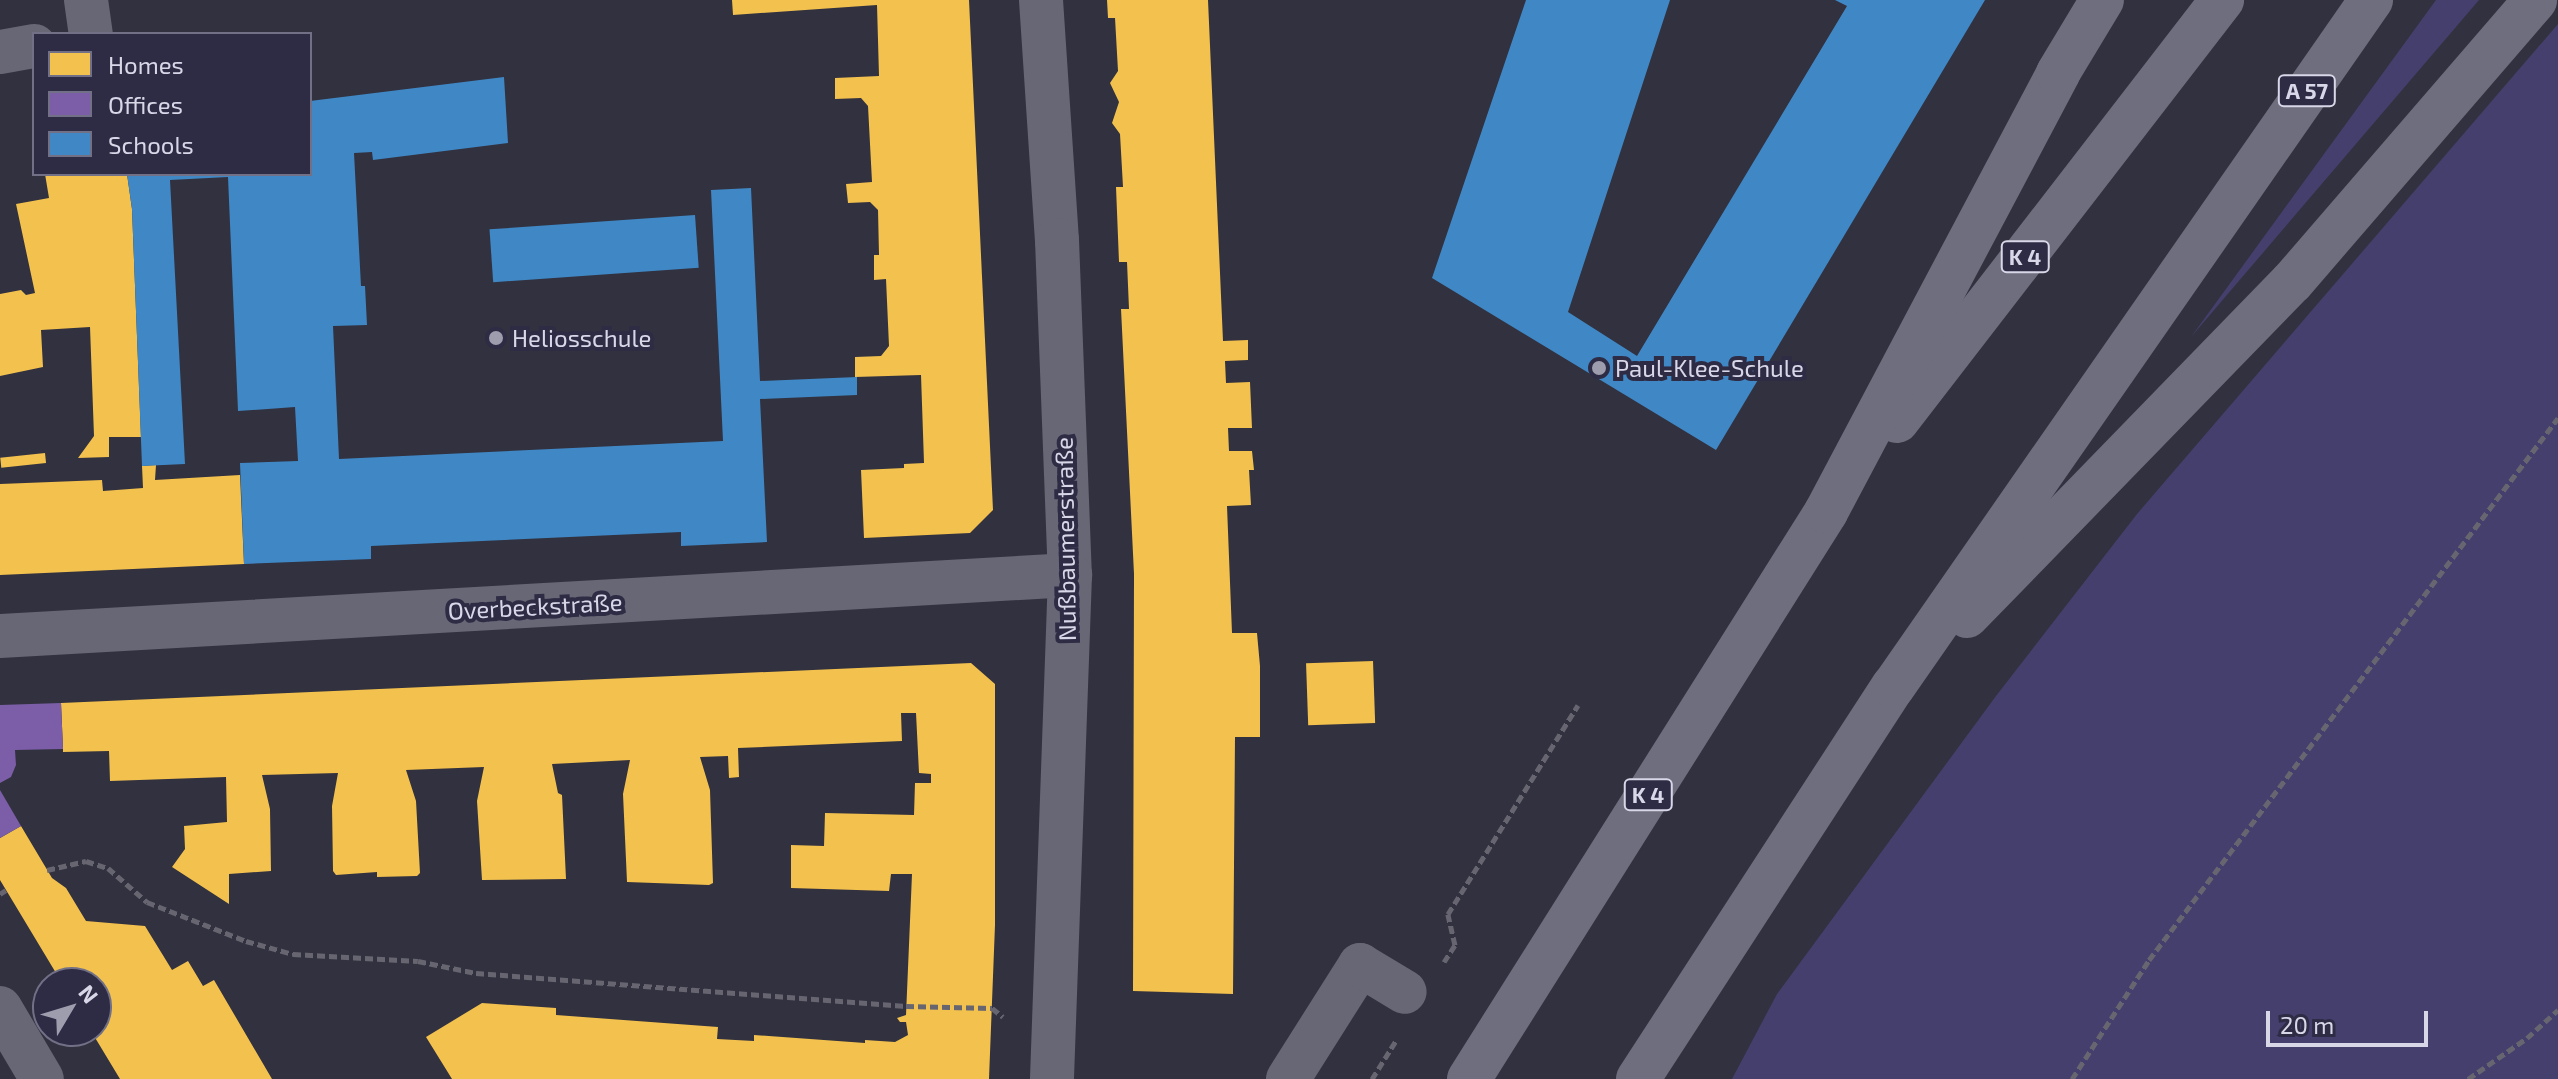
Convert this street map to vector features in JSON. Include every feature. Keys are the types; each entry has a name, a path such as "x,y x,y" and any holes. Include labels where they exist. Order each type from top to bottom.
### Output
{"highway":[{"path":"1826,512 2058,73 2102,0"},
{"name":"K 4","path":"1469,1079 1826,512 2222,0"},
{"name":"A 57","path":"1893,687 2371,0"},
{"path":"1638,1079 1893,687 2073,510 2292,282 2535,0"}],"street":[{"path":"86,0 91,32"},
{"name":"Nußbaumerstraße","path":"1041,0 1057,240 1070,575 1062,1072"},
{"path":"0,52 32,46"},
{"name":"Overbeckstraße","path":"0,636 1070,575"},
{"path":"1288,1079 1360,965 1421,983"},
{"path":"0,1008 42,1079"}],"path":[{"path":"2072,1079 2149,960 2558,418"},
{"path":"1421,983 1455,945 1448,914 1578,705"},
{"path":"47,870 86,861 108,868 147,902 246,941 293,954 418,961 476,973 827,1000 992,1008 1062,1072"},
{"path":"2468,1079 2527,1038 2558,1010"}],"shaded area":[{"path":"2436,0 2479,0 2191,337"},
{"path":"2558,24 2558,1079 1732,1079 1777,994 1996,696 2137,514"}],"building: Homes":[{"path":"732,0 969,0 993,510 970,533 864,538 861,470 904,468 904,464 924,463 921,375 855,377 855,357 881,356 889,346 886,279 874,280 874,255 879,255 878,210 870,202 848,203 846,184 872,182 868,106 861,98 835,99 835,78 879,76 877,5 733,15"},
{"path":"1107,0 1208,0 1223,341 1248,340 1248,360 1225,361 1226,383 1250,382 1252,428 1228,428 1229,451 1252,451 1254,470 1249,470 1251,505 1227,506 1232,633 1257,633 1260,666 1260,737 1235,737 1233,994 1133,991 1134,574 1121,309 1129,309 1127,262 1119,262 1116,187 1123,187 1120,134 1112,123 1119,102 1110,83 1118,71 1115,18 1108,18"},
{"path":"45,176 127,176 132,209 141,437 109,437 109,457 78,458 94,436 90,327 41,330 43,367 0,376 0,294 21,290 26,295 35,293 16,204 49,198"},
{"path":"45,453 46,463 1,468 0,458"},
{"path":"156,465 155,480 240,475 244,564 0,575 0,484 102,480 103,491 143,488 142,466"},
{"path":"1373,661 1375,723 1308,725 1306,663"},
{"path":"971,663 995,684 995,925 989,1079 452,1079 426,1037 482,1003 556,1008 556,1015 718,1027 717,1039 754,1041 754,1035 865,1043 865,1040 895,1042 908,1035 906,1022 900,1022 897,1018 906,1015 912,874 891,874 889,891 791,888 791,845 824,846 825,813 914,815 915,783 931,783 931,774 919,773 916,713 901,713 902,741 738,748 739,777 729,778 728,756 700,757 710,790 713,883 709,885 627,882 623,794 630,760 552,764 558,793 562,795 566,879 482,880 477,801 484,767 406,770 416,801 420,873 417,876 377,877 377,872 336,875 333,871 332,806 338,773 262,775 270,809 271,871 229,874 229,904 172,867 185,849 184,826 227,822 226,777 110,781 109,751 63,752 61,703"},
{"path":"21,826 52,878 66,888 86,921 145,926 172,970 188,961 203,986 214,980 272,1079 120,1079 101,1047 112,1047 112,967 52,967 0,880 0,838"}],"building: Offices":[{"path":"61,703 63,749 15,750 16,765 11,777 0,783 0,705"},
{"path":"0,790 21,826 0,838"}],"building: Schools":[{"path":"1526,0 1670,0 1568,312 1637,356 1847,6 1835,0 1985,0 1716,450 1432,278"},
{"path":"504,77 508,143 373,160 372,152 354,153 361,286 365,286 367,325 333,326 339,459 723,441 711,190 751,188 760,381 857,377 857,395 760,399 767,542 681,546 681,532 371,546 371,559 244,564 240,463 298,461 295,407 238,411 228,177 170,180 185,464 142,466 132,209 127,176 312,176 312,101"},
{"path":"695,215 699,268 493,282 490,229"}],"place":[{"name":"Heliosschule","path":"496,338"},
{"name":"Paul-Klee-Schule","path":"1599,368"}]}
